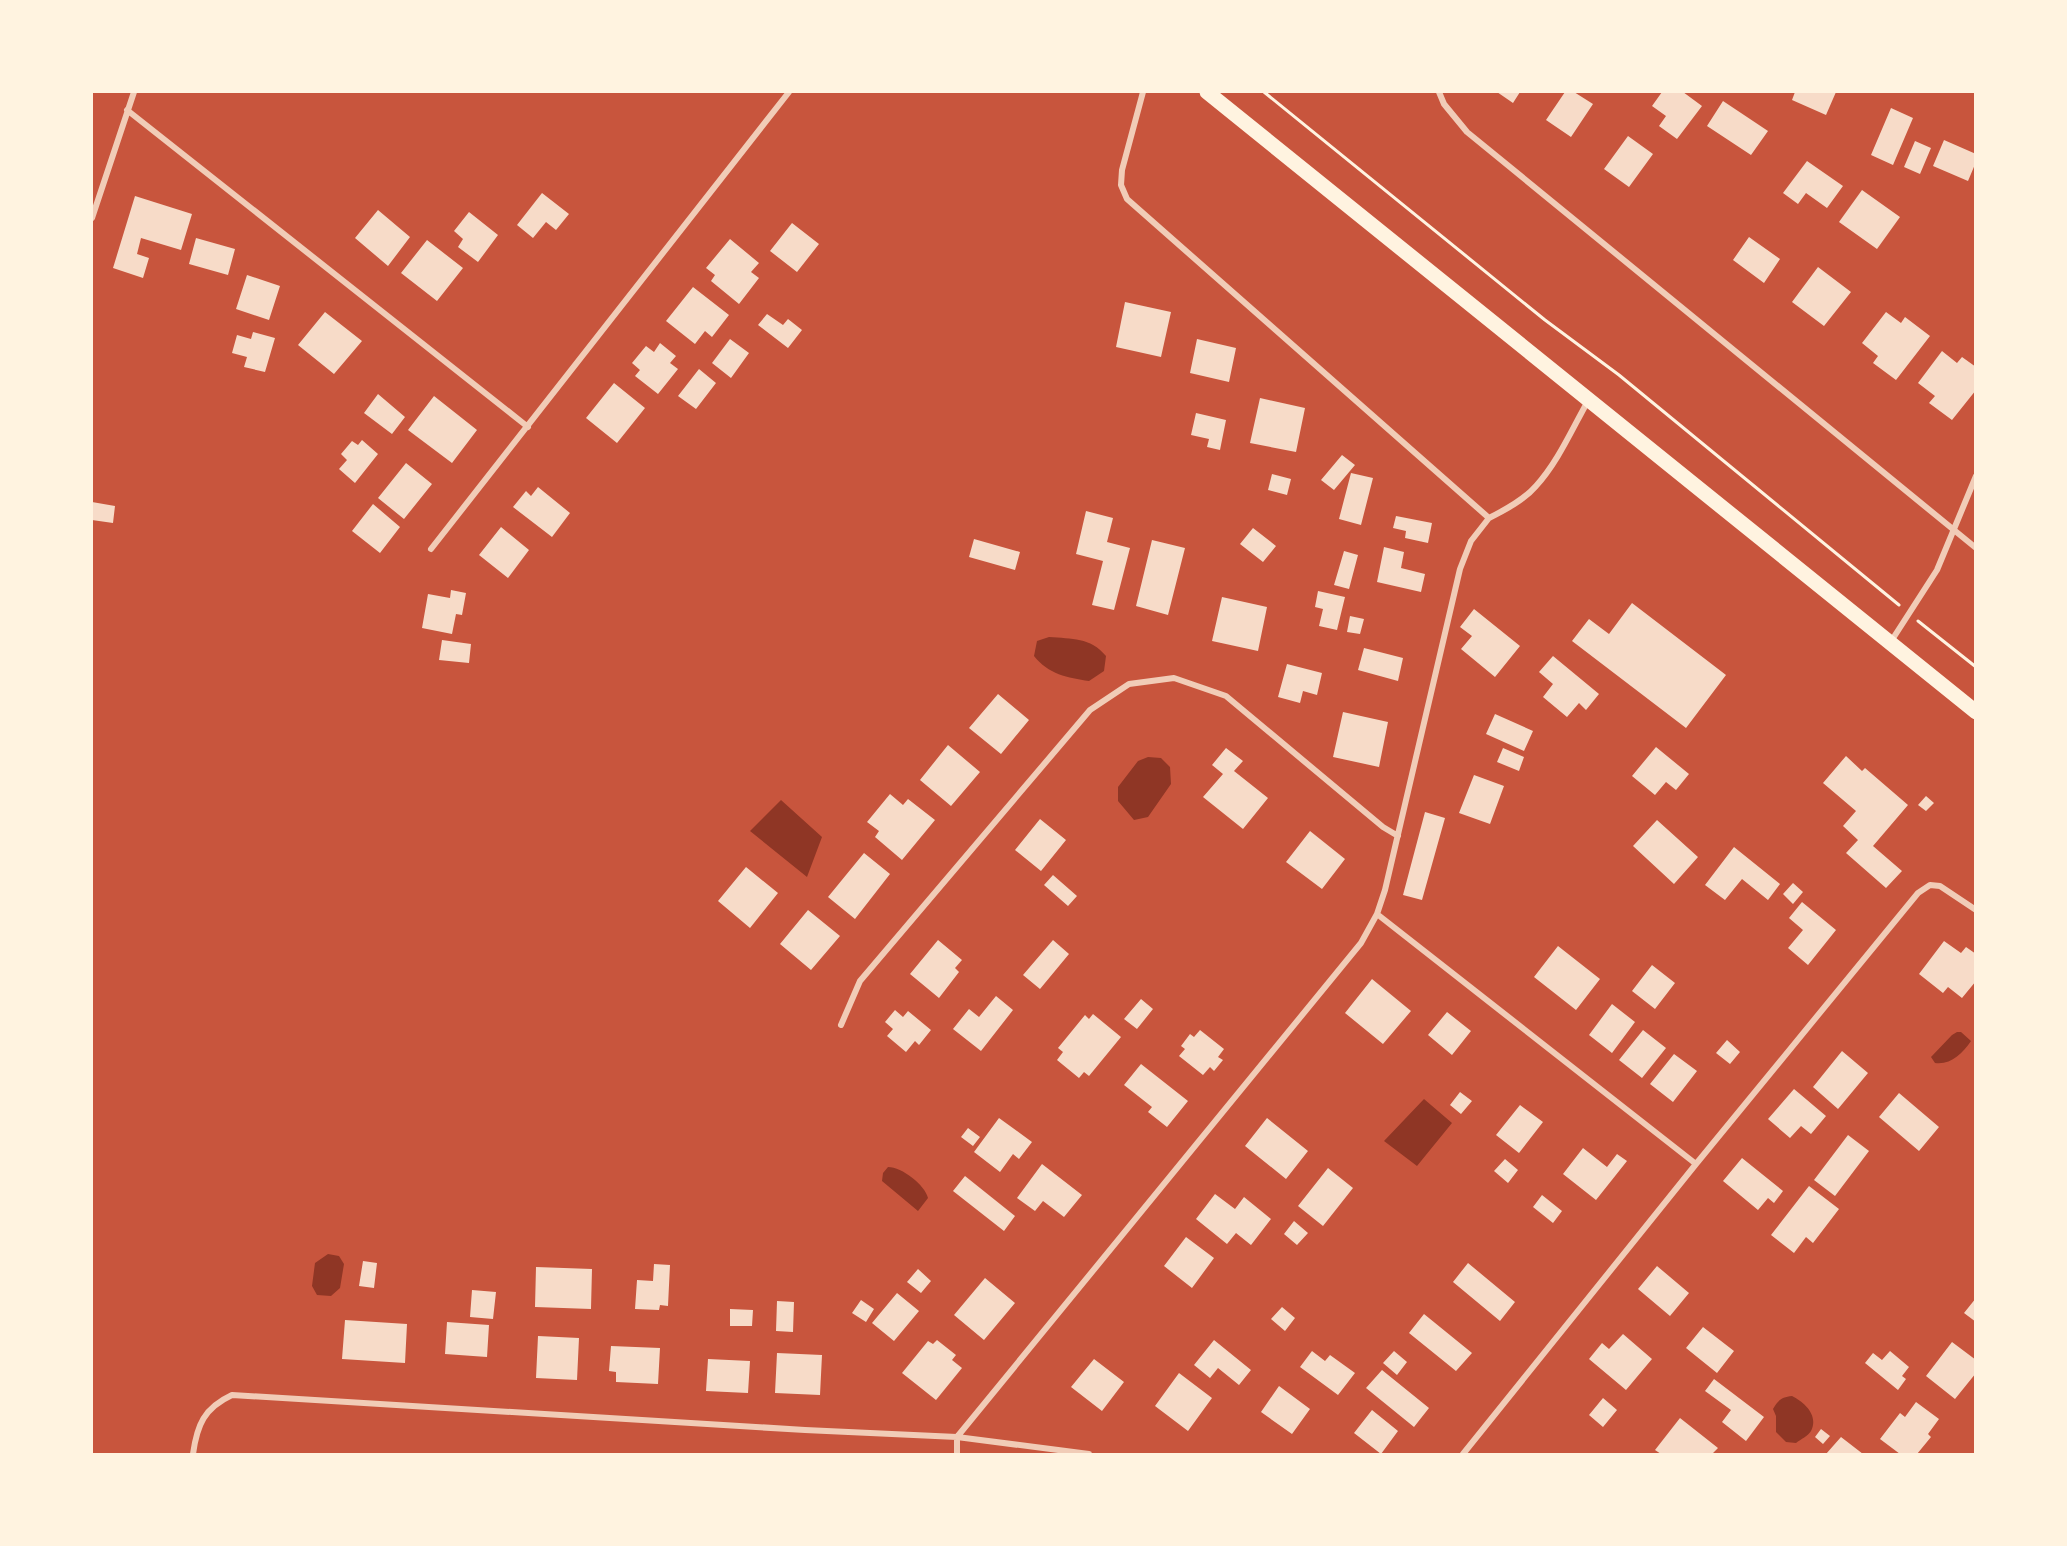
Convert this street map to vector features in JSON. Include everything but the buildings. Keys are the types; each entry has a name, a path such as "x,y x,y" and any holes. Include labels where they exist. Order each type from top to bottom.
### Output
{"main road":[{"path":"1207,92 1976,712"}],"street":[{"path":"92,218 134,92"},
{"path":"431,549 789,92"},
{"path":"1143,92 1122,170 1121,185 1127,199 1489,519"},
{"path":"1439,92 1444,104 1467,132 1976,548"},
{"path":"128,110 528,427"},
{"path":"957,1455 957,1437 1361,943 1377,915 1398,836 1460,568 1470,540 1489,519 1536,487 1552,465 1589,400"},
{"path":"1890,643 1937,570 1976,477"},
{"path":"841,1025 860,981 1090,710 1129,684 1174,678 1226,696 1383,827 1398,836"},
{"path":"1463,1455 1696,1164 1918,893 1930,885 1940,886 1976,910"},
{"path":"1377,915 1696,1164"},
{"path":"193,1455 196,1434 205,1415 217,1402 232,1395 805,1430 957,1437 1089,1455"}],"path":[{"path":"1264,92 1545,320 1619,375 1976,667"}],"shaded area":[{"path":"1049,637 1080,640 1094,645 1106,656 1104,671 1089,681 1066,677 1052,671 1034,656 1037,641"},
{"path":"1148,757 1161,758 1170,767 1171,784 1148,817 1134,820 1118,801 1118,787 1138,761"},
{"path":"781,800 822,837 807,877 750,831"},
{"path":"1957,1032 1961,1032 1971,1041 1956,1058 1935,1063 1931,1057"},
{"path":"1424,1099 1452,1123 1417,1166 1384,1141"},
{"path":"888,1167 906,1173 918,1182 926,1193 928,1198 918,1211 882,1181 883,1173"},
{"path":"328,1254 339,1256 344,1264 340,1288 331,1296 317,1295 312,1286 315,1263"},
{"path":"1792,1396 1805,1405 1812,1414 1813,1420 1810,1433 1796,1443 1786,1442 1776,1432 1776,1416 1773,1409 1781,1400"}]}
